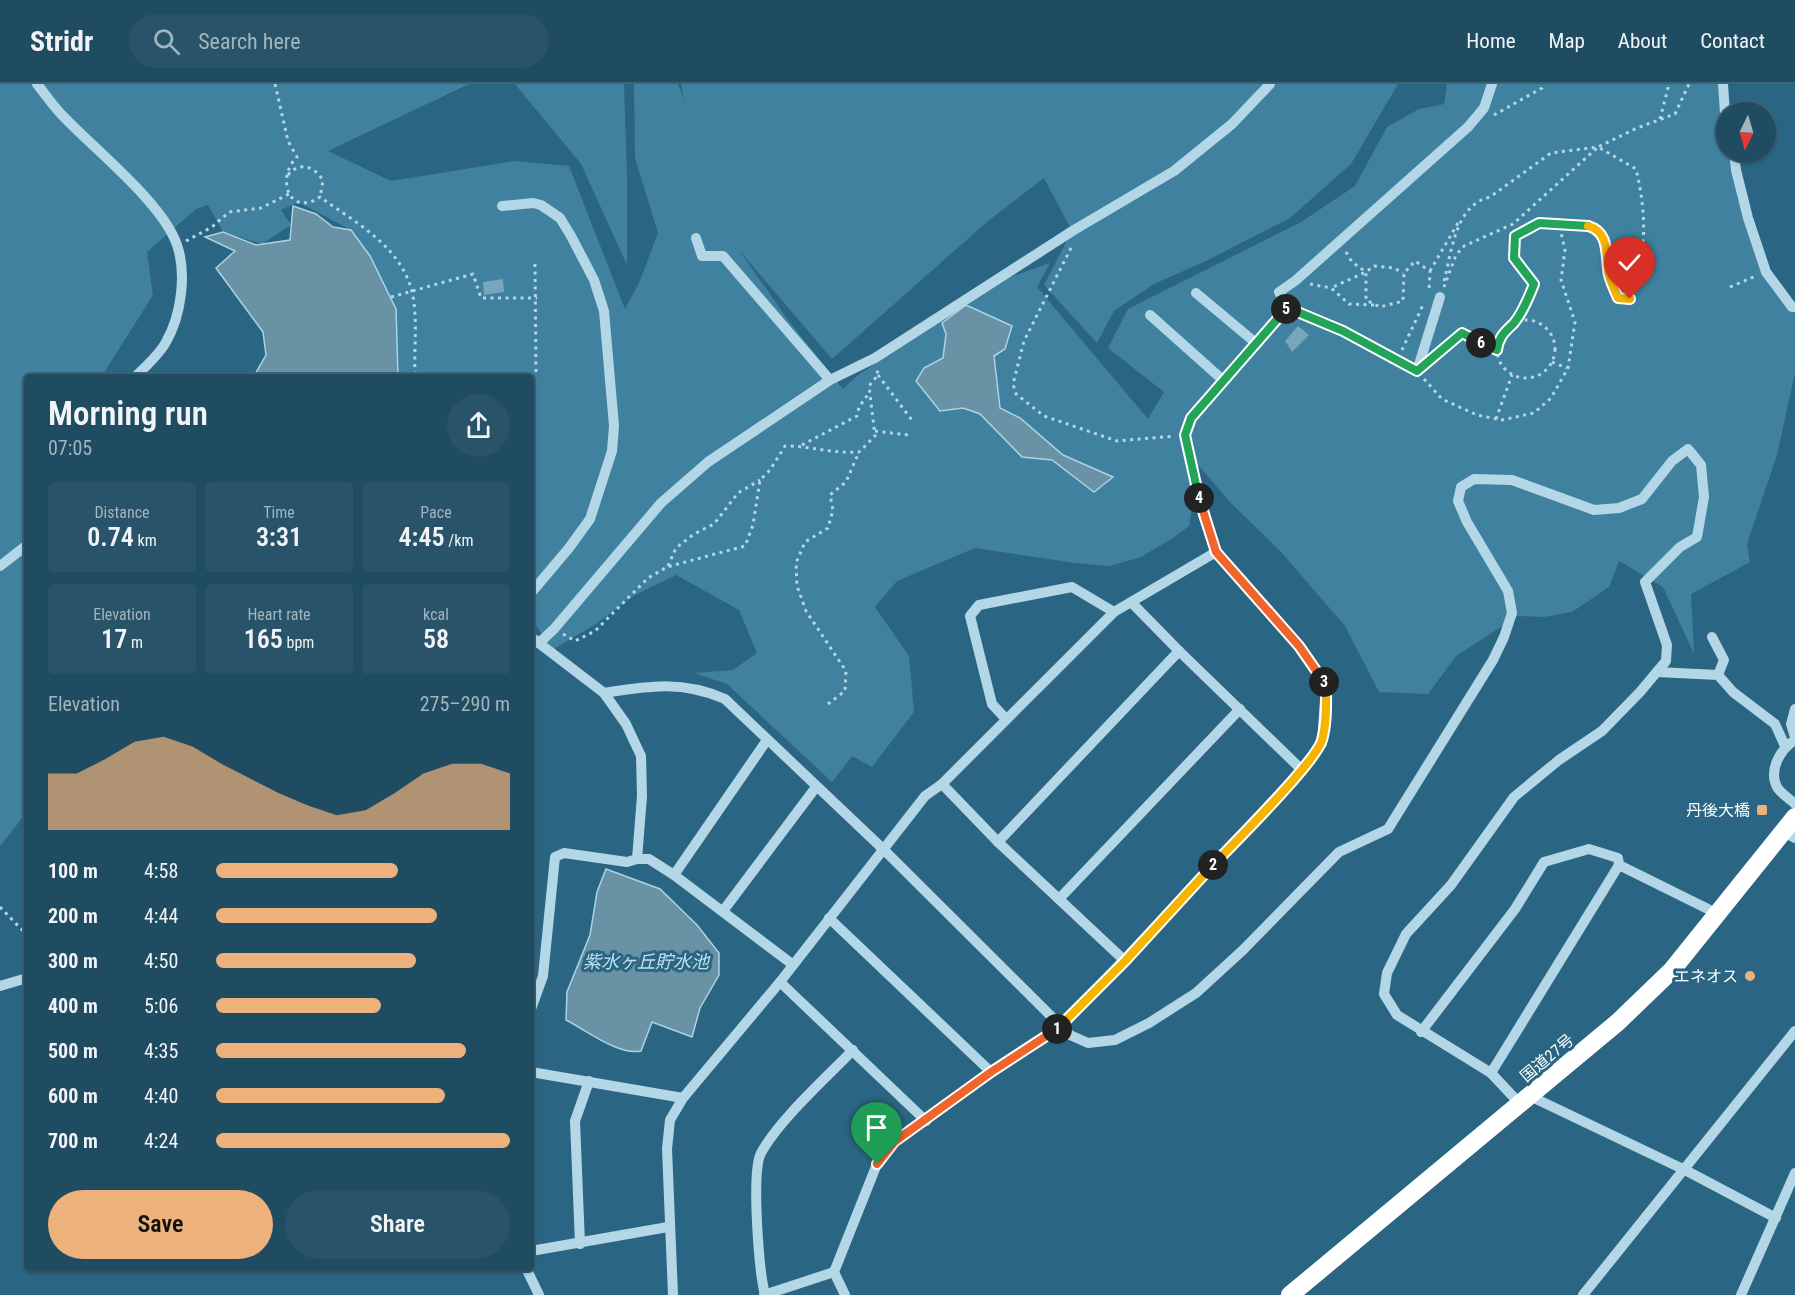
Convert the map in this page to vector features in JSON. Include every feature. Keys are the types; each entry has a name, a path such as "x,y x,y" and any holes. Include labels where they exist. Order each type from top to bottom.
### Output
{"highway":[{"name":"国道27号","path":"1290,1295 1527,1101 1618,1022 1657,985 1719,914 1738,886 1790,835 1795,817"}],"street":[{"path":"38,84 62,115 122,173 164,220 177,245 182,282 176,320 166,344 138,374"},
{"path":"637,859 642,796 641,756 626,724 603,693 535,640 554,629 662,503 708,462 830,380 875,358 1074,230 1174,171 1232,124 1270,84"},
{"path":"1435,295 1417,371 1343,331 1288,308 1279,292 1295,281 1478,117 1492,84"},
{"path":"1723,84 1724,102"},
{"path":"1735,162 1748,218 1766,272 1792,307 1795,307"},
{"path":"502,206 533,203 541,205 560,218 594,280 604,311 614,426 612,451 590,519 534,589"},
{"path":"696,238 702,256 723,256 830,380"},
{"path":"1196,293 1257,344"},
{"path":"845,1295 834,1272 877,1164 894,1142 991,1072 1062,1026 1302,770 1322,743 1326,685 1299,646 1216,552 1204,518 1185,435 1191,418 1288,308"},
{"path":"1150,315 1224,381"},
{"path":"603,693 648,686 700,689 725,699 883,849 1070,1035 1088,1043 1116,1040 1149,1023 1196,993 1243,950 1339,852 1388,828 1493,660 1512,613 1509,591 1467,522 1458,501 1461,487 1474,479 1512,480 1594,510 1618,508 1642,499 1672,461 1688,449 1701,465 1704,497 1697,537 1680,547 1645,582 1667,645 1666,661 1602,731 1558,760 1514,797 1451,885 1406,934 1388,973 1384,994 1397,1015 1421,1032 1491,1073 1527,1101 1685,1170 1776,1218"},
{"path":"0,566 24,546"},
{"path":"673,1295 668,1227 667,1149 670,1120 683,1098 780,982 925,796 942,784 1005,718 1114,612 1216,552"},
{"path":"1005,718 992,704 970,616 979,605 1072,587 1114,612"},
{"path":"1132,603 1302,770"},
{"path":"1712,637 1724,660 1718,675"},
{"path":"998,842 1179,651"},
{"path":"1657,672 1718,675 1733,692 1775,724 1785,746"},
{"path":"1059,899 1240,709"},
{"path":"1795,710 1793,726 1795,739 1785,746 1774,767 1777,787 1795,804"},
{"path":"674,875 767,740"},
{"path":"942,784 998,842 1125,961"},
{"path":"723,911 816,787"},
{"path":"1421,1032 1515,909 1544,862 1589,849 1618,858 1619,865 1491,1073"},
{"path":"534,1001 543,976 555,857 564,853 627,862 649,859 674,875 792,964"},
{"path":"1619,865 1719,914"},
{"path":"829,918 991,1072"},
{"path":"0,986 24,979"},
{"path":"780,982 926,1121"},
{"path":"1583,1295 1795,1031"},
{"path":"834,1272 764,1295 760,1266 757,1178 760,1156 773,1134 853,1050"},
{"path":"534,1073 683,1098"},
{"path":"579,1244 575,1120 589,1082"},
{"path":"1741,1295 1795,1173"},
{"path":"534,1251 668,1227"},
{"path":"527,1271 539,1295"}],"path":[{"path":"275,84 288,141 297,157 290,164 287,177 286,185 289,194 298,202 304,203 311,203 320,197 323,181 315,170 305,166 296,168 287,177"},
{"path":"1492,116 1542,88 1543,84"},
{"path":"1660,119 1669,84"},
{"path":"1435,295 1430,271 1460,219 1480,200 1490,197 1551,153 1598,147 1675,114 1689,84"},
{"path":"1513,323 1533,321 1549,331 1555,350 1552,362 1541,375 1521,378 1512,375 1499,360 1497,350 1501,334 1513,323 1528,299 1534,284 1514,258 1515,236 1539,223 1591,227 1603,238 1608,249 1609,274 1618,298 1630,299 1638,277 1645,219 1643,198 1636,169 1598,147"},
{"path":"1435,295 1456,255 1464,246 1513,224 1598,147"},
{"path":"177,245 212,227 229,212 261,208 289,194"},
{"path":"320,197 372,233 394,254 405,270 414,302 415,374"},
{"path":"1435,295 1460,219"},
{"path":"1497,350 1462,333 1417,371 1442,399 1477,415 1496,419 1502,420 1534,412 1551,398 1568,368 1575,322 1561,280 1565,250 1559,224"},
{"path":"1074,230 1072,245 1024,341 1013,384 1016,394 1044,416 1117,441 1185,435"},
{"path":"1339,242 1352,262 1366,272"},
{"path":"1366,272 1366,300 1380,307 1403,301 1404,273 1415,261 1430,271"},
{"path":"535,264 536,373"},
{"path":"1331,288 1374,266 1385,266 1404,273"},
{"path":"1730,287 1766,272"},
{"path":"391,297 473,274 480,298 537,298"},
{"path":"1295,281 1331,288 1349,304 1376,305"},
{"path":"1398,360 1424,303"},
{"path":"875,358 878,375 914,423"},
{"path":"1552,362 1568,368"},
{"path":"828,704 845,691 846,671 806,611 797,586 796,563 805,542 828,528 833,510 830,495 846,482 860,452 875,435 869,386 878,375"},
{"path":"1496,419 1512,375"},
{"path":"799,446 857,416 859,407 870,391"},
{"path":"875,431 908,435"},
{"path":"668,567 676,548 694,534 714,524 738,493 760,480 770,470 785,446 807,446 829,452 860,452"},
{"path":"554,629 575,641 595,631 648,578 668,567 745,546 753,525 760,480"},
{"path":"0,907 24,932"}],"shaded area":[{"path":"0,84 469,84 328,151 391,181 515,161 569,166 625,309 639,283 658,233 635,158 634,84 678,84 684,100 681,84 1398,84 1351,164 1290,218 1206,261 1154,284 1114,311 1097,343 1044,285 1072,231 1044,178 988,221 832,359 739,250 788,320 843,389 858,375 890,354 974,290 1050,263 1037,287 1148,419 1164,392 1108,348 1128,309 1301,222 1355,186 1387,127 1419,109 1444,104 1447,84 1723,84 1724,102 1716,102 1716,162 1736,162 1748,218 1772,289 1795,307 1795,372 1777,455 1747,544 1750,562 1691,594 1694,654 1663,587 1619,561 1609,587 1572,612 1544,617 1518,616 1456,656 1428,694 1379,692 1345,626 1281,552 1230,502 1199,466 1189,526 1141,557 1110,566 975,548 897,581 875,607 909,656 914,712 872,767 852,756 832,782 727,684 694,673 733,670 757,653 739,610 676,575 633,596 596,624 552,650 534,622 534,374 398,374 396,309 351,230 298,202 281,210 291,225 262,244 223,232 208,205 196,209 147,252 153,295 103,374 24,374 24,816 0,846"},
{"path":"515,84 624,84 627,265 581,164"}],"water":[{"path":"293,206 316,214 333,227 351,230 370,256 396,309 398,374 255,374 266,355 263,332 216,268 235,251 205,237 223,232 256,245 290,240"},
{"path":"966,305 1012,326 1005,349 994,356 1000,408 1020,418 1063,455 1113,477 1094,492 1052,460 1022,457 980,414 963,408 940,411 916,381 924,368 943,358 946,334 942,323"},
{"name":"紫水ヶ丘貯水池","path":"606,869 660,889 697,925 719,953 719,975 700,1008 692,1037 652,1022 641,1051 632,1052 613,1046 566,1020 567,992 590,935 597,892"}],"building":[{"path":"503,279 504,292 484,295 483,282"},
{"path":"1298,326 1309,335 1292,352 1285,341"}],"place":[{"name":"丹後大橋","path":"1762,810"},
{"name":"エネオス","path":"1750,976"}],"route":[{"path":"877,1164 894,1142 991,1072 1062,1026 1302,770 1322,743 1326,712 1326,685 1299,646 1216,552 1204,518 1187,447 1185,435 1191,418 1288,308 1343,331 1417,371 1462,333 1497,350 1501,334 1513,323 1528,299 1534,284 1514,258 1515,236 1539,223 1591,227 1603,238 1608,249 1609,274 1618,298 1630,299"}]}
